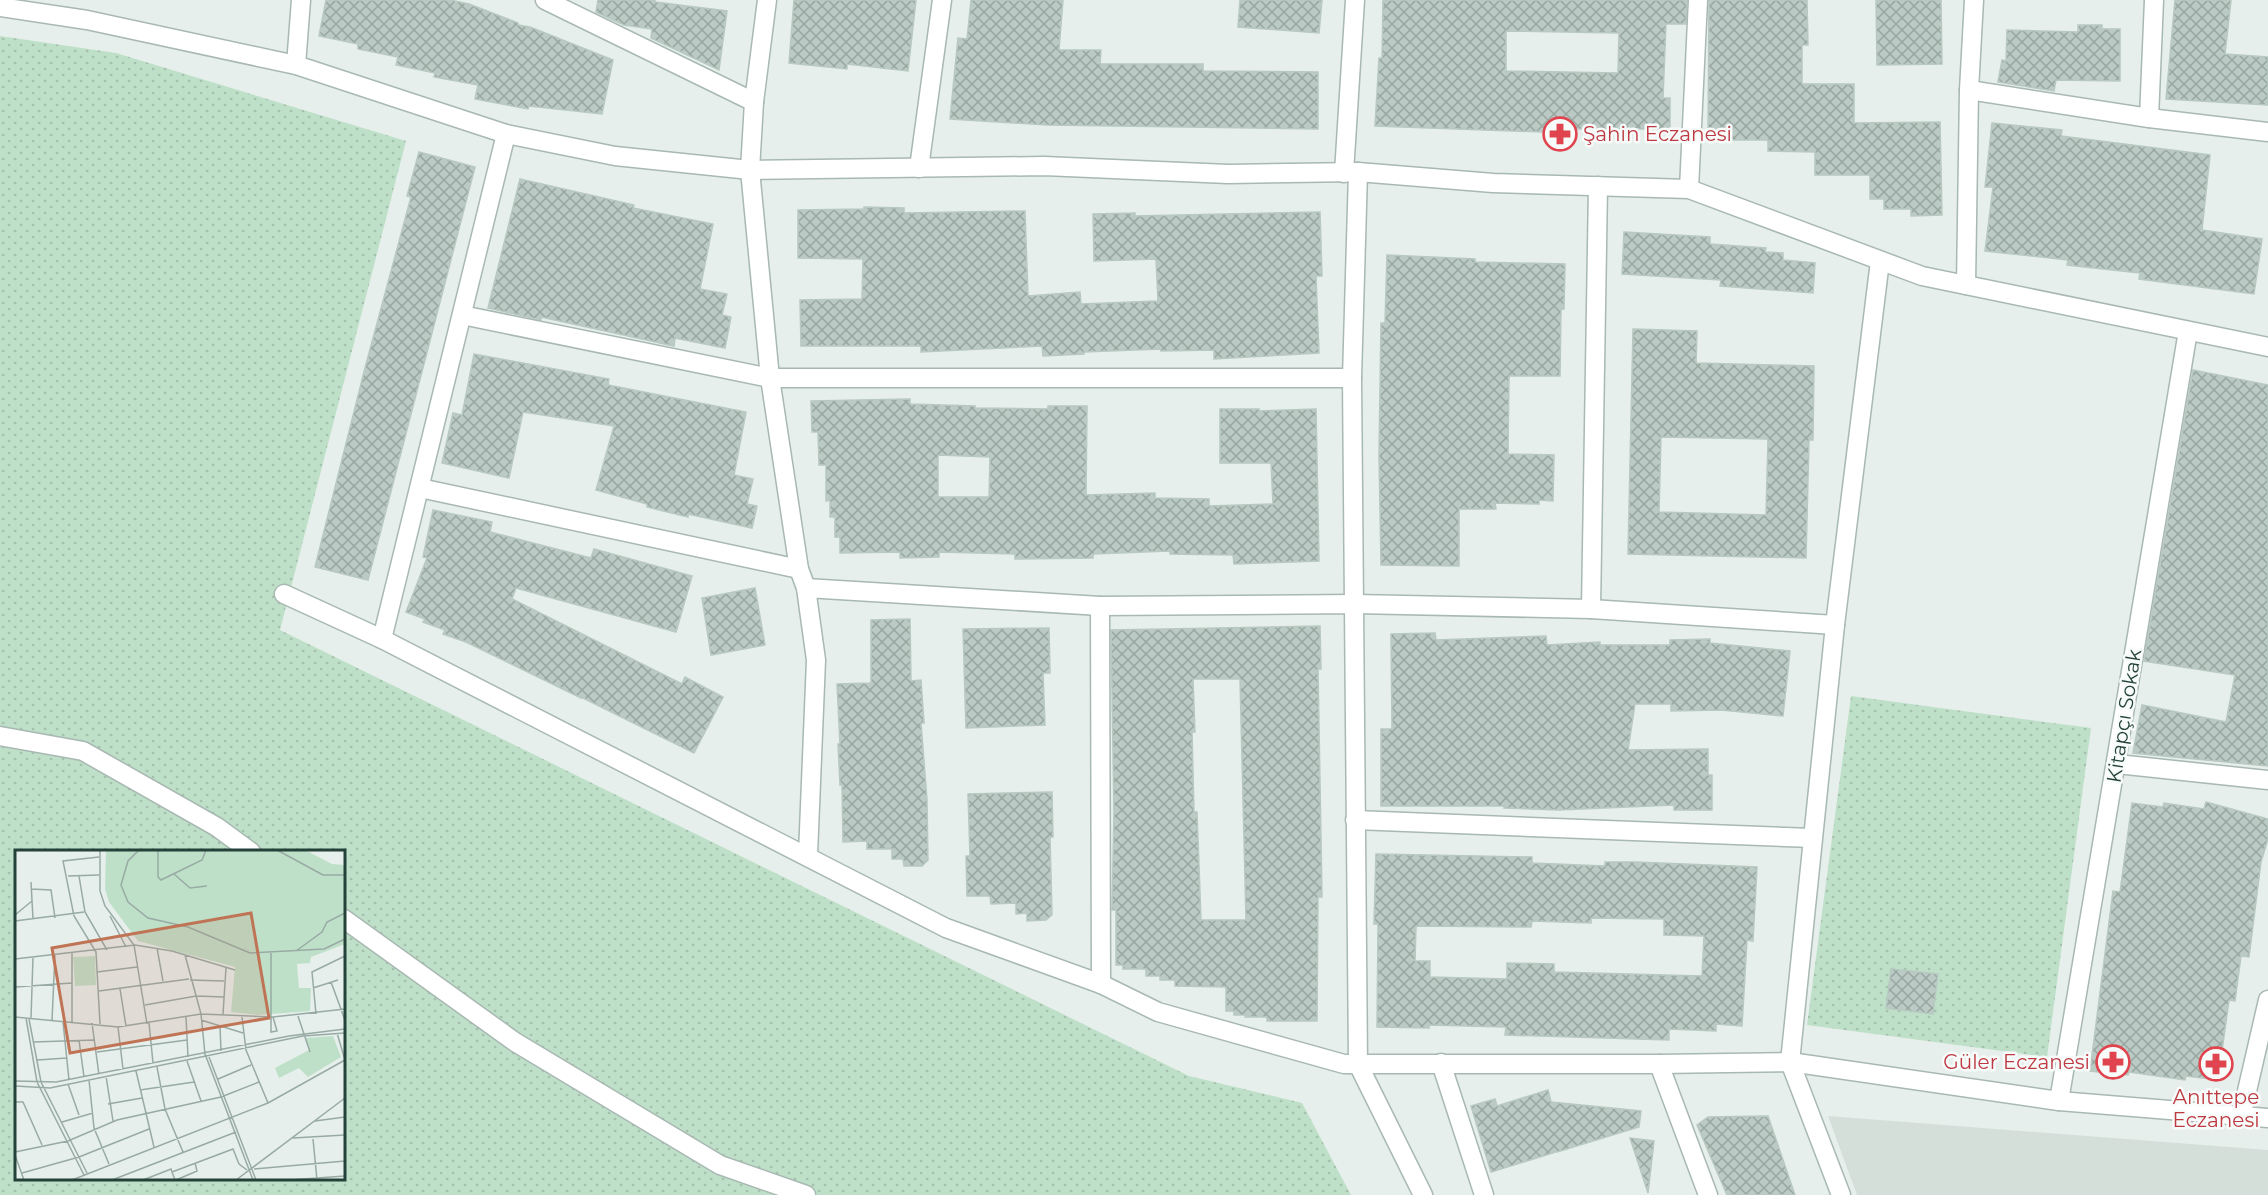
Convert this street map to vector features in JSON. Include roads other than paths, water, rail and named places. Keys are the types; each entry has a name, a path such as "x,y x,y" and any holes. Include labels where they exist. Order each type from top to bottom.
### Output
{"street":[{"path":"296,65 301,0"},
{"path":"545,0 565,5 754,102"},
{"path":"767,0 754,102 750,170 770,378 799,569 806,588 816,660 808,855"},
{"path":"919,168 942,0"},
{"path":"1355,0 1351,172 1358,1064 1423,1195"},
{"path":"1689,189 1698,0"},
{"path":"1966,285 1974,0"},
{"path":"2148,118 2154,0"},
{"path":"0,7 87,20 296,65 506,134 615,156 750,170 1044,166 1228,174 1351,172 1493,183 1689,189 1922,276 2268,347"},
{"path":"1970,90 2148,118 2268,132"},
{"path":"382,639 506,134"},
{"path":"1590,609 1598,186"},
{"path":"1841,1195 1790,1062 1835,625 1880,261"},
{"path":"462,315 770,378 1352,378"},
{"name":"Kitapçı Sokak","path":"2059,1101 2188,332"},
{"path":"420,488 799,569"},
{"path":"806,588 1100,606 1355,604 1590,609 1835,625"},
{"path":"284,594 382,639 946,927 1101,984 1158,1012 1344,1064 1659,1065 1790,1062 2059,1101 2268,1118"},
{"path":"1100,606 1101,984"},
{"path":"0,736 83,751 217,827 248,850"},
{"path":"2116,764 2268,780"},
{"path":"1355,820 1812,838"},
{"path":"345,920 515,1042 720,1166 806,1195"},
{"path":"2241,1117 2268,1000"},
{"path":"1441,1063 1484,1195"},
{"path":"1659,1065 1708,1195"}],"place":[{"name":"Şahin Eczanesi","path":"1560,134"},
{"name":"Güler Eczanesi","path":"2113,1062"},
{"name":"Anıttepe Eczanesi","path":"2216,1064"}]}
